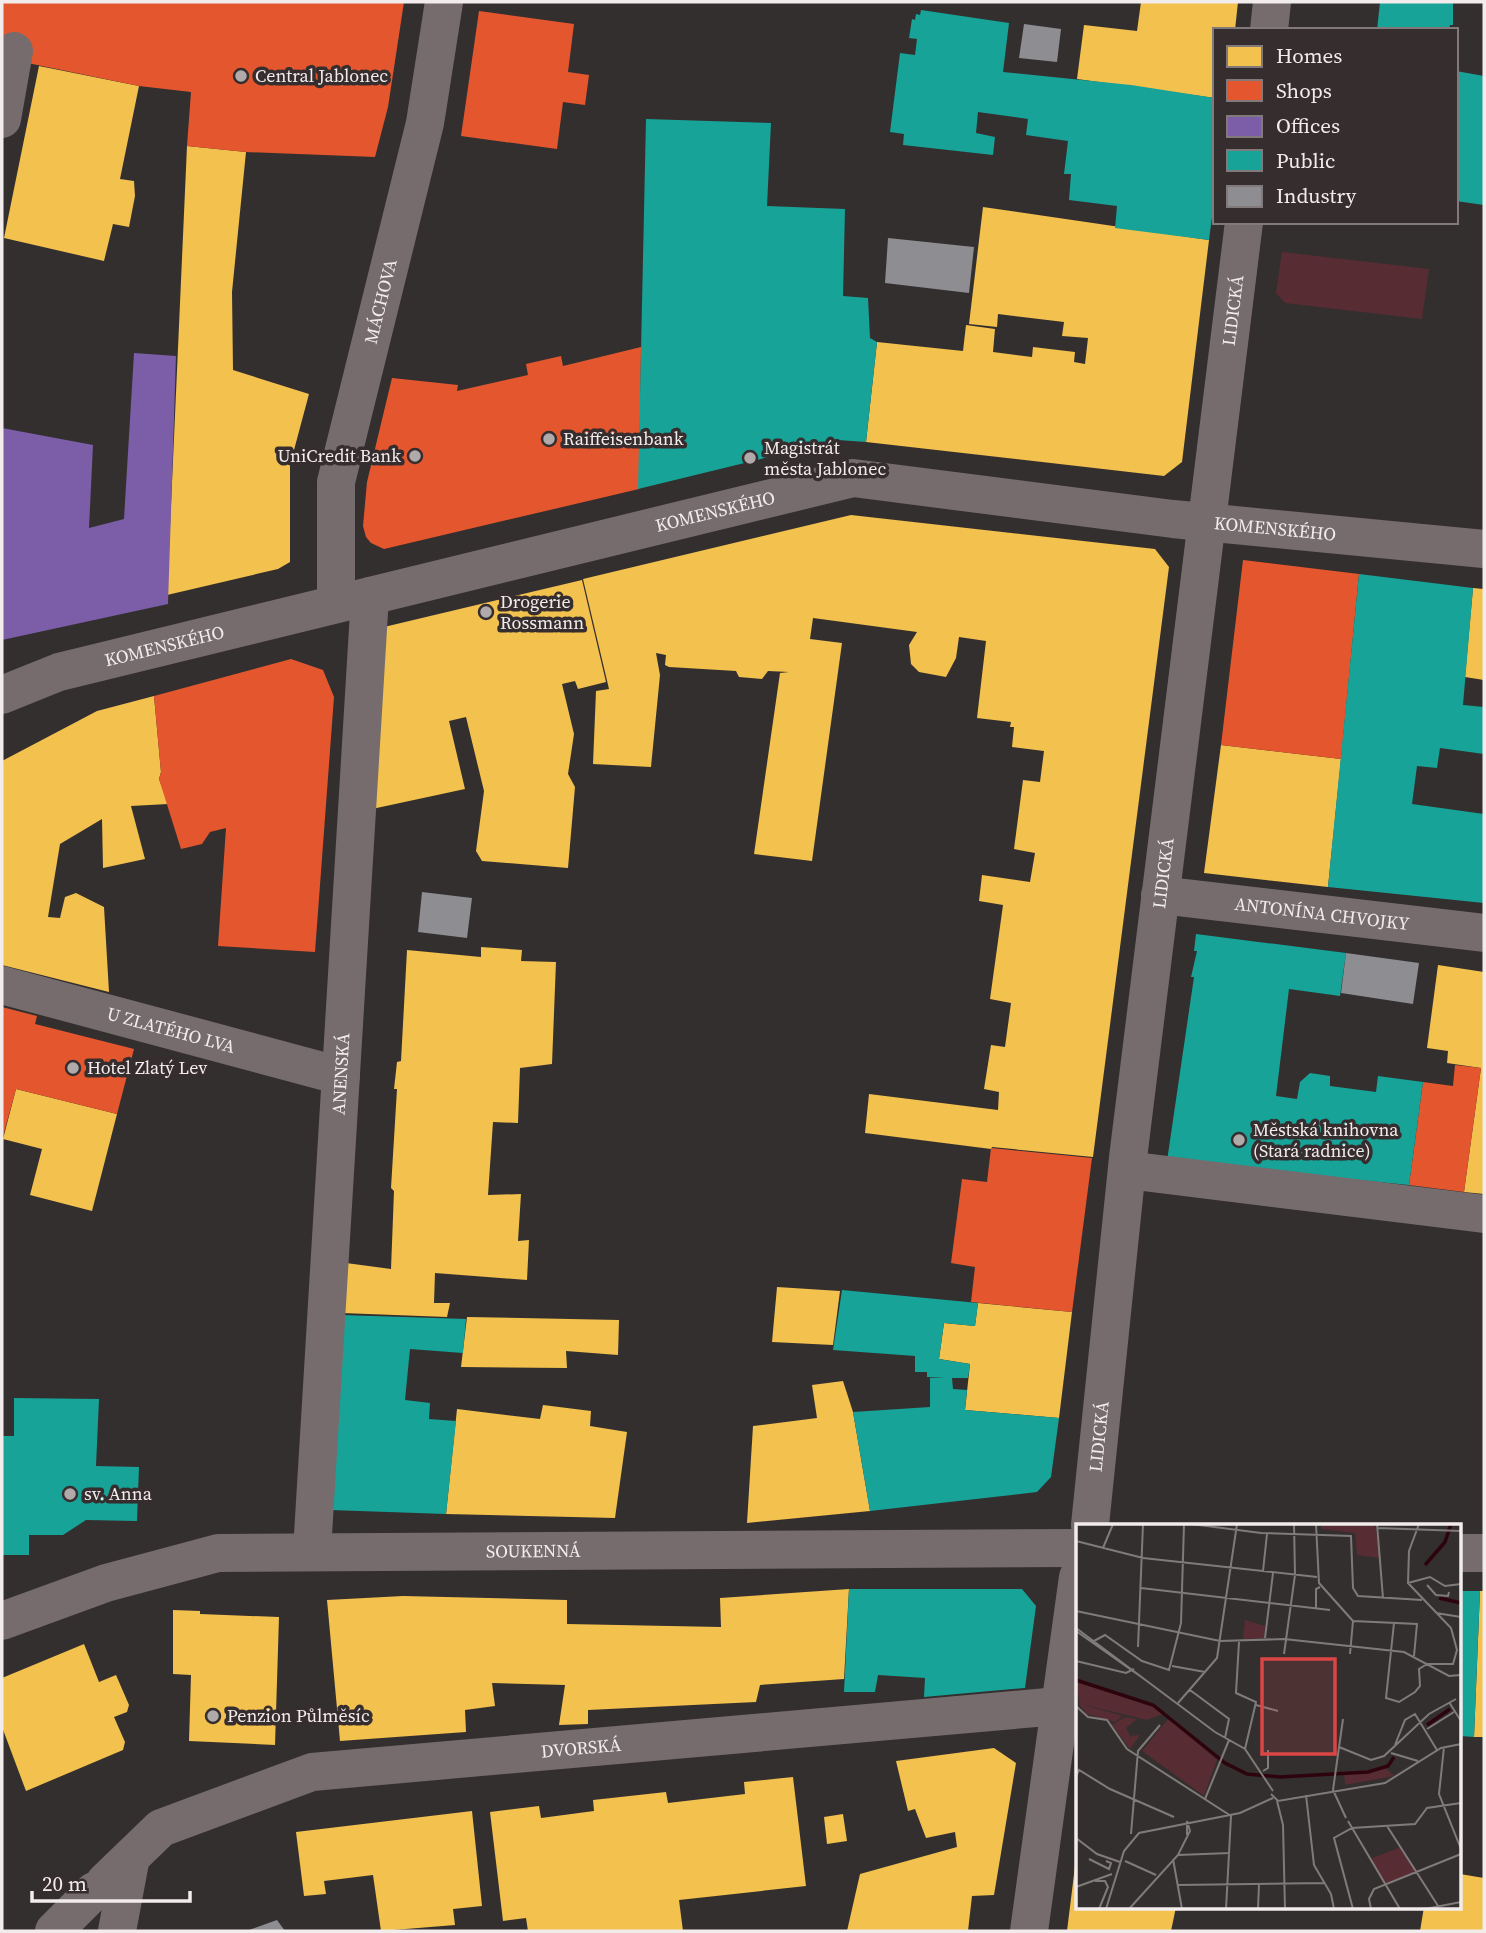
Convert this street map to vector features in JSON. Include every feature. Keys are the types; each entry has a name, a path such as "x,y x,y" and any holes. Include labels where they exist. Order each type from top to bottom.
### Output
{"street":[{"name":"MÁCHOVA","path":"353,600 336,482 425,123 444,2"},
{"path":"1269,28 1272,2"},
{"path":"2,119 14,51"},
{"name":"LIDICKÁ","path":"1090,1524 1127,1170 1244,224"},
{"name":"KOMENSKÉHO","path":"2,695 59,672 853,478 1173,519 1484,549"},
{"name":"ANENSKÁ","path":"312,1551 341,1076 353,600"},
{"name":"ANTONÍNA CHVOJKY","path":"1160,895 1484,933"},
{"name":"U ZLATÉHO LVA","path":"2,985 341,1076"},
{"path":"1127,1170 1484,1214"},
{"name":"SOUKENNÁ","path":"2,1621 106,1583 218,1553 1076,1548"},
{"path":"1462,1553 1484,1553"},
{"path":"1029,1931 1076,1591"},
{"name":"DVORSKÁ","path":"54,1931 94,1891 130,1861 161,1828 312,1772 1059,1706"},
{"path":"117,1931 130,1861"}],"shaded area":[{"path":"1282,252 1429,269 1422,319 1285,303 1276,293"}],"building: Homes":[{"path":"1141,2 1238,2 1235,28 1213,28 1213,98 1077,79 1084,25 1137,31"},
{"path":"39,66 139,86 120,179 134,181 135,196 129,227 113,224 104,261 4,238"},
{"path":"187,146 246,152 232,292 233,370 309,394 290,465 290,562 278,569 167,595"},
{"path":"983,207 1209,240 1182,462 1164,476 866,442 877,342 963,351 966,325 995,329 993,352 1032,357 1033,347 1075,352 1074,362 1085,364 1088,338 1062,336 1064,322 998,314 997,327 969,324"},
{"path":"851,515 1155,549 1169,567 1093,1157 991,1149 865,1133 869,1094 998,1110 999,1092 984,1089 991,1045 1005,1047 1011,1003 990,999 1003,905 979,901 982,875 1030,882 1035,853 1014,849 1023,780 1040,782 1044,751 1012,747 1014,727 1010,727 1011,722 977,718 986,641 959,637 956,658 946,677 919,672 911,664 909,645 917,632 813,618 810,639 842,643 812,861 754,854 780,673 789,672 768,671 762,679 739,677 736,671 669,667 665,665 666,655 656,653 660,675 651,767 593,764 596,691 609,689 583,579"},
{"path":"582,580 606,682 578,689 575,681 562,684 574,734 568,774 575,787 568,868 482,861 476,851 484,791 466,717 449,721 465,789 372,809 384,627"},
{"path":"1473,588 1484,589 1484,680 1465,677"},
{"path":"154,696 161,772 159,779 168,804 131,806 145,859 103,868 102,819 60,844 48,917 60,918 65,897 76,893 104,907 109,992 2,965 2,761 97,711"},
{"path":"1221,745 1341,759 1328,887 1204,873"},
{"path":"481,947 522,950 521,961 556,962 552,1064 520,1068 518,1123 493,1122 488,1195 521,1194 518,1241 529,1240 527,1280 435,1273 434,1303 450,1303 447,1317 342,1313 346,1263 391,1269 394,1191 391,1188 397,1089 394,1089 397,1062 401,1061 407,950 481,957"},
{"path":"1438,965 1484,972 1484,1194 1464,1192 1481,1068 1447,1063 1448,1051 1427,1048"},
{"path":"16,1089 117,1114 92,1211 30,1195 42,1149 3,1139"},
{"path":"777,1287 840,1291 833,1345 772,1342"},
{"path":"978,1303 1072,1312 1059,1418 965,1410 970,1364 939,1359 944,1323 975,1326"},
{"path":"467,1317 619,1320 618,1355 566,1351 567,1368 461,1367"},
{"path":"843,1381 853,1412 870,1511 747,1523 753,1426 817,1418 812,1385"},
{"path":"543,1405 591,1411 590,1426 627,1432 615,1518 446,1514 457,1409 540,1419"},
{"path":"849,1589 844,1679 760,1685 756,1702 588,1710 588,1724 559,1725 565,1685 492,1683 495,1706 465,1710 466,1732 340,1741 327,1600 403,1596 567,1600 567,1624 721,1627 720,1598"},
{"path":"1480,1591 1484,1591 1484,1737 1474,1737"},
{"path":"173,1610 200,1611 200,1614 279,1617 275,1745 189,1741 191,1675 173,1674"},
{"path":"84,1644 99,1682 116,1675 129,1705 127,1712 114,1717 125,1742 123,1750 26,1791 2,1727 2,1678"},
{"path":"994,1748 1016,1763 994,1895 972,1896 968,1931 847,1931 860,1874 957,1847 955,1832 926,1838 915,1809 908,1811 896,1761"},
{"path":"793,1777 806,1886 679,1900 683,1931 528,1931 526,1918 503,1921 490,1812 539,1806 541,1818 594,1811 593,1800 666,1792 668,1803 745,1794 744,1782"},
{"path":"472,1811 482,1906 453,1909 455,1925 381,1931 373,1875 324,1881 326,1894 304,1896 296,1832"},
{"path":"843,1814 847,1841 827,1844 824,1817"},
{"path":"1076,1858 1076,1909 1176,1909 1171,1931 1067,1931"},
{"path":"1462,1874 1484,1878 1484,1931 1420,1931 1424,1909 1462,1909"}],"building: Shops":[{"name":"Central Jablonec","path":"2,2 404,2 388,107 375,157 246,152 187,146 191,92 139,86 18,61 2,49"},
{"path":"479,11 574,24 568,72 589,75 585,105 563,102 557,149 461,136"},
{"name":"Raiffeisenbank","path":"641,347 639,489 384,549 371,543 366,537 363,526 367,482 392,378 458,385 457,391 528,375 526,364 561,356 563,366"},
{"path":"1243,560 1359,574 1341,759 1221,745"},
{"path":"291,659 323,670 334,697 315,952 218,946 226,828 210,832 202,844 181,849 159,779 161,772 154,696"},
{"path":"2,1007 37,1016 35,1024 134,1049 117,1114 16,1089 2,1140"},
{"path":"1455,1065 1481,1068 1464,1192 1409,1185 1423,1082 1453,1086"},
{"path":"991,1148 1092,1158 1072,1312 971,1302 975,1267 951,1263 962,1179 987,1182"}],"building: Offices":[{"path":"134,353 176,356 168,604 2,640 2,428 93,445 89,528 124,519"}],"building: Public":[{"path":"1380,2 1453,2 1453,25 1449,28 1377,28"},
{"path":"921,10 1009,23 1003,72 1131,85 1213,98 1213,209 1209,240 1115,228 1117,206 1069,200 1071,174 1064,174 1068,141 1026,135 1028,119 978,112 976,133 995,137 993,155 903,145 904,134 890,132 900,53 915,55 917,39 909,38 912,19 915,20 916,14 920,15"},
{"path":"1458,71 1484,76 1484,205 1458,201"},
{"path":"646,119 771,123 767,206 845,209 843,296 868,298 870,338 877,342 866,442 838,440 638,489"},
{"path":"1359,574 1473,588 1463,705 1484,707 1484,754 1440,748 1437,768 1417,766 1412,804 1484,814 1484,903 1328,887"},
{"path":"1196,934 1346,953 1340,996 1289,989 1276,1096 1297,1099 1300,1082 1310,1073 1330,1076 1330,1086 1376,1092 1378,1076 1423,1082 1409,1185 1167,1161 1194,977 1191,977 1197,951 1194,951"},
{"path":"842,1290 978,1303 975,1326 944,1323 939,1359 970,1364 968,1378 952,1378 953,1389 967,1390 965,1410 1059,1418 1051,1477 1037,1492 870,1511 853,1412 930,1407 930,1378 945,1378 927,1377 927,1372 915,1372 915,1356 833,1350"},
{"path":"341,1315 466,1319 463,1353 410,1349 405,1400 430,1403 429,1419 456,1421 446,1514 330,1510"},
{"name":"sv. Anna","path":"14,1398 99,1399 96,1466 139,1467 137,1521 86,1520 63,1535 29,1535 29,1555 2,1555 2,1436 14,1436"},
{"path":"849,1589 1022,1589 1036,1606 1025,1688 924,1697 925,1678 878,1675 875,1692 844,1692"},
{"path":"1462,1591 1480,1591 1474,1737 1462,1736"}],"building: Industry":[{"path":"1024,24 1061,29 1057,62 1019,58"},
{"path":"888,238 974,247 969,293 885,283"},
{"path":"422,892 472,898 467,938 418,932"},
{"path":"1346,953 1419,963 1413,1004 1341,993"},
{"path":"277,1920 285,1931 246,1931"}],"place":[{"name":"Central Jablonec","path":"241,76"},
{"name":"Raiffeisenbank","path":"549,439"},
{"name":"UniCredit Bank","path":"415,456"},
{"name":"Magistrát města Jablonec","path":"750,458"},
{"name":"Drogerie Rossmann","path":"486,612"},
{"name":"Hotel Zlatý Lev","path":"73,1068"},
{"name":"Městská knihovna (Stará radnice)","path":"1239,1140"},
{"name":"sv. Anna","path":"70,1494"},
{"name":"Penzion Půlměsíc","path":"213,1716"}]}
